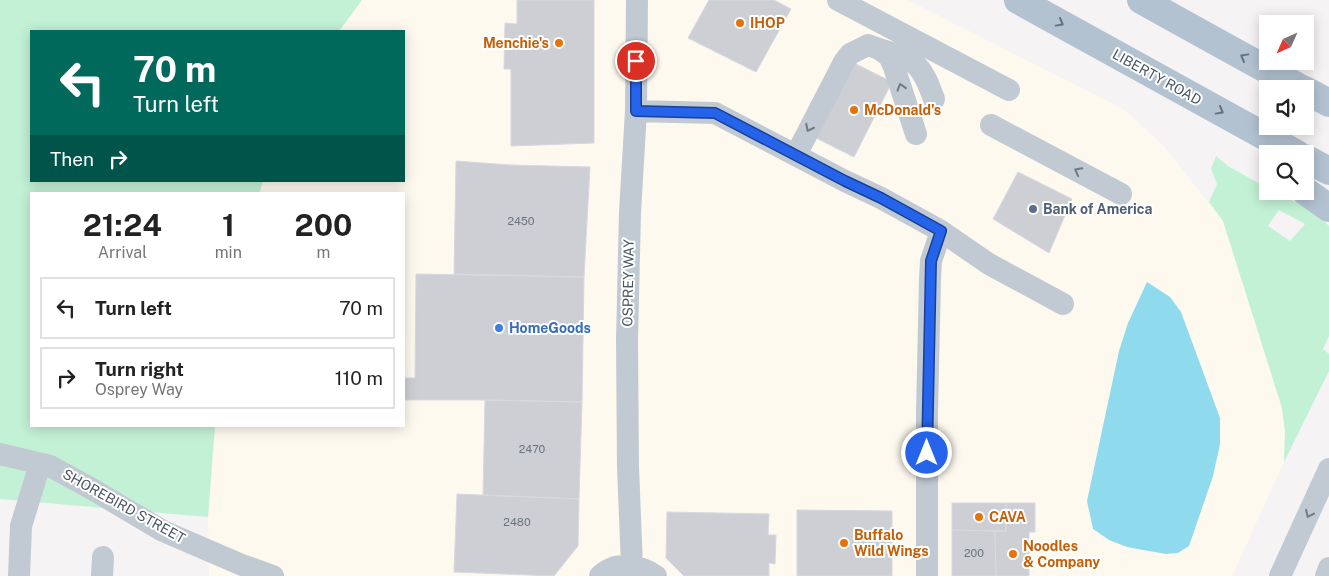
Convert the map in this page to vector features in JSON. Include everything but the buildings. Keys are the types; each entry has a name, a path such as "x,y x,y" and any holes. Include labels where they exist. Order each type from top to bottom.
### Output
{"main road":[{"name":"LIBERTY ROAD","path":"1018,0 1269,144"},
{"path":"1141,0 1288,80"},
{"path":"1314,95 1329,103"},
{"path":"1314,163 1329,171"},
{"path":"1314,197 1329,208"}],"street":[{"name":"OSPREY WAY","path":"632,566 628,467 627,341 628,272 636,111 637,0"},
{"path":"838,0 1009,90"},
{"path":"796,155 844,62 850,54 868,45 906,57 918,66 926,79 934,99"},
{"path":"879,49 889,56 894,67 916,134"},
{"path":"636,111 715,113 881,198 941,231 989,264 1063,304"},
{"path":"991,125 1121,194"},
{"path":"927,576 927,413 930,278 931,261 941,231"},
{"name":"SHOREBIRD STREET","path":"0,454 50,466 163,531 242,565 273,576"},
{"path":"19,576 21,526 40,464"},
{"path":"1280,576 1329,469"},
{"path":"600,576 616,567 632,566 648,570 656,576"},
{"path":"1326,576 1329,568"}],"shaded area":[{"path":"362,0 908,0 1125,110 1164,146 1223,221 1282,408 1285,432 1284,462 1232,576 209,576 208,517 215,427 405,427 405,192 260,192 263,182 405,182 405,30 340,30"}],"green space":[{"path":"0,0 362,0 340,30 30,30 30,182 263,182 260,192 30,192 30,427 215,427 208,517 0,499"},
{"path":"1216,156 1228,166 1259,183 1259,200 1292,200 1313,211 1329,226 1329,336 1323,349 1329,354 1329,371 1284,462 1285,432 1282,408 1223,221 1209,202 1217,184 1211,169","holes":["1279,210 1305,224 1290,241 1268,226"]}],"water":[{"path":"1147,282 1170,297 1181,312 1220,418 1220,444 1213,476 1189,546 1178,553 1166,554 1127,547 1109,540 1093,529 1087,501 1119,351 1128,323"}],"place":[{"name":"IHOP","path":"740,23"},
{"name":"Menchie's","path":"559,43"},
{"name":"McDonald's","path":"854,110"},
{"name":"Bank of America","path":"1033,209"},
{"name":"HomeGoods","path":"499,328"},
{"name":"CAVA","path":"979,517"},
{"name":"Buffalo Wild Wings","path":"844,543"},
{"name":"Noodles & Company","path":"1013,554"}],"route":[{"path":"636,61 636,111 715,113 941,231 931,261 927,453"}]}
